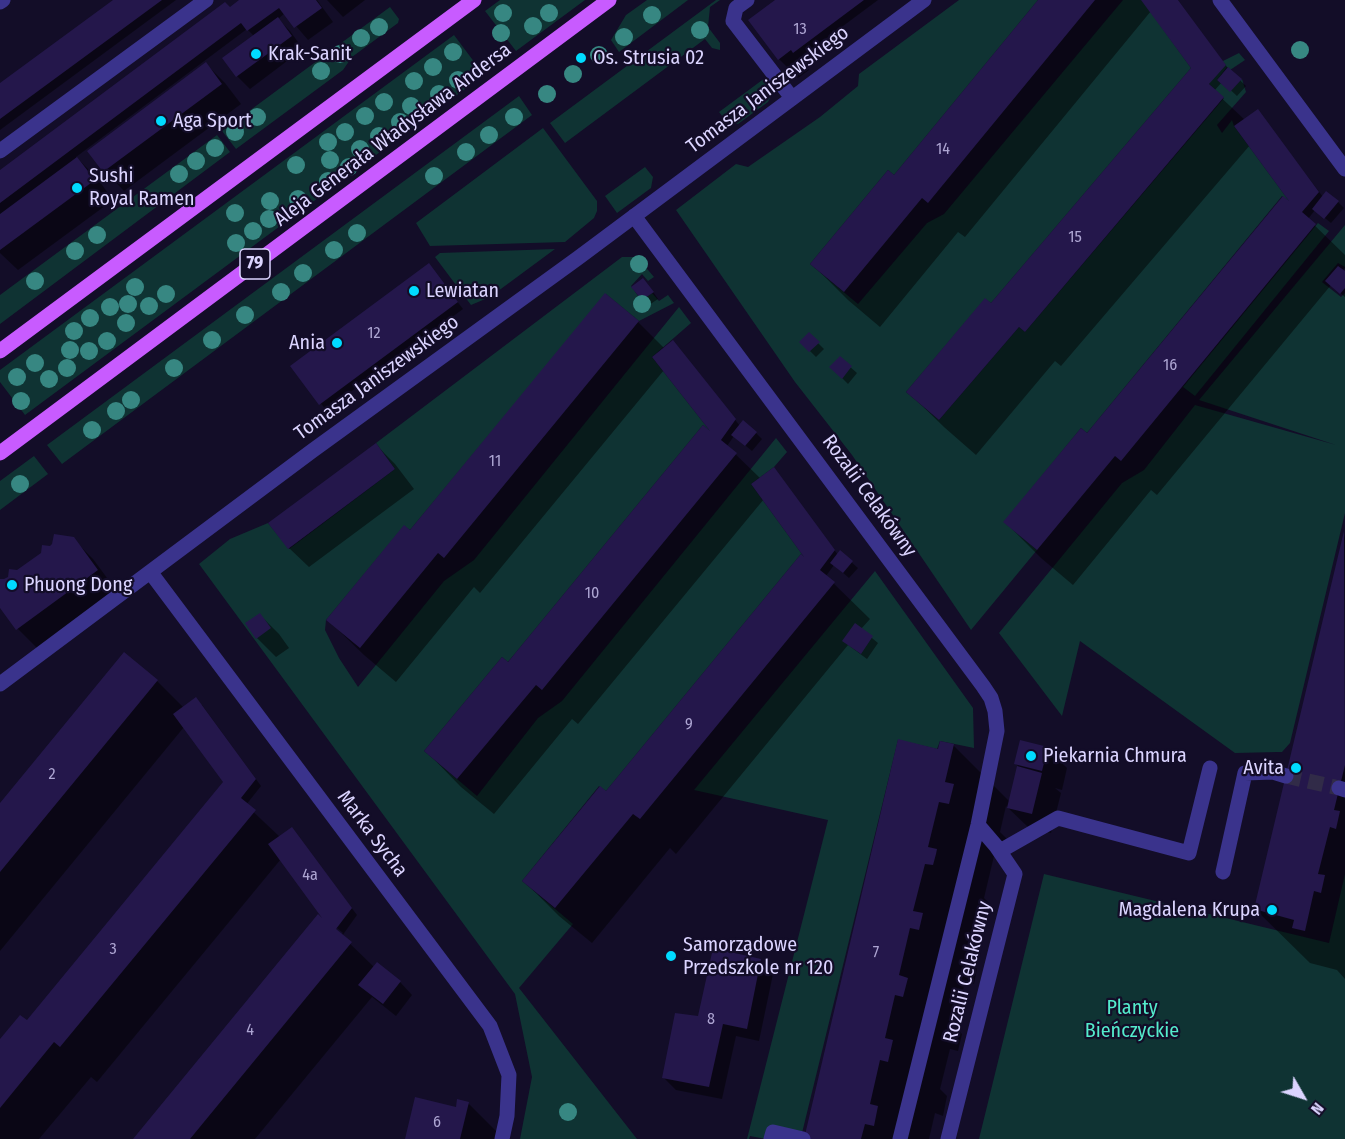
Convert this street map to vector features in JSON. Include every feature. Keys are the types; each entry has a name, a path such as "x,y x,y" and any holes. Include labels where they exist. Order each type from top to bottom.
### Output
{"main road":[{"path":"0,351 474,0"},
{"name":"Aleja Generała Władysława Andersa","path":"0,453 609,0"}],"street":[{"path":"0,151 206,0"},
{"path":"747,0 736,8 733,21 792,98"},
{"name":"Tomasza Janiszewskiego","path":"0,684 924,0"},
{"path":"1220,0 1345,169"},
{"name":"Rozalii Celakówny","path":"634,216 991,698 995,711 997,731 978,825 900,1139"},
{"name":"Marka Sycha","path":"151,573 490,1026 509,1075 507,1116 502,1139"},
{"path":"1000,851 1058,818 1189,853 1210,768"},
{"path":"1223,872 1245,773 1273,772 1286,776"},
{"name":"Rozalii Celakówny","path":"948,1139 1015,874 1000,851 978,825"},
{"path":"771,1139 773,1132 803,1139"}],"green space":[{"path":"500,0 585,0 516,51 485,11"},
{"path":"647,0 688,0 619,52 611,40 626,15"},
{"path":"716,0 720,0 710,7 708,27 720,43 720,50 712,48 705,39 565,143 550,123"},
{"path":"959,0 1038,0 894,175 888,170 810,264 858,304 927,223 944,214 1123,0 1142,0 1191,68 991,303 985,299 906,392 939,420 1019,327 1025,332 1224,98 1209,84 1223,61 1239,53 1245,60 1230,70 1227,67 1217,80 1230,91 1242,79 1246,92 1217,125 1222,133 1232,120 1234,126 1289,201 1282,196 1087,433 1081,428 1004,522 1037,550 971,630 852,455 795,382 676,210 736,164 748,167 820,117 858,86 859,74"},
{"path":"390,7 399,19 398,23 352,57 343,70 236,149 222,131"},
{"path":"454,35 484,75 25,415 0,382 0,370"},
{"path":"765,78 769,89 768,102 738,124 727,122 719,112"},
{"path":"519,96 532,115 62,464 47,445"},
{"path":"543,128 597,201 594,218 565,242 430,246 416,223"},
{"path":"217,135 230,152 0,324 0,295"},
{"path":"645,167 653,177 651,188 617,213 605,196"},
{"path":"1318,223 1329,231 1195,396 1183,387"},
{"path":"1345,225 1345,267 1338,263 1322,282 1341,297 1345,293 1345,513 1290,743 1282,752 1235,753 1080,641 1062,716 999,633 1122,483 1144,470 1195,405 1336,445 1199,400"},
{"path":"555,249 490,297 471,305 435,257 440,253"},
{"path":"622,257 637,257 654,277 648,281 642,274 631,286 641,300 652,293 659,301 668,295 674,303 639,321 606,294 410,530 404,526 326,620 325,630 339,658 358,687 444,581 474,560 679,307 691,323 652,357 710,431 703,425 508,662 502,657 424,751 477,796 538,718 562,701 776,438 787,452 774,467 751,484 804,557 801,554 606,791 599,786 522,881 573,924 519,988 637,1139 520,1139 532,1077 515,994 199,564 230,539 268,523 289,549 395,469 376,443"},
{"path":"34,456 48,474 0,510 0,481"},
{"path":"875,571 973,708 974,748 940,741 937,749 898,740 802,1133 766,1139 750,1136 747,1139 828,820 694,790"},
{"name":"Planty Bieńczyckie","path":"1044,874 1329,943 1345,874 1345,1139 979,1139"}],"building":[{"path":"113,0 162,0 0,119 0,83"},
{"path":"239,0 316,0 322,8 294,28 279,8 247,31 241,23 0,203 0,170 225,2 230,7"},
{"path":"775,0 864,0 793,53 791,50 778,60 748,20"},
{"path":"1038,0 1095,0 928,203 922,198 844,292 810,264 888,170 894,175"},
{"path":"1141,0 1178,0 1226,65 1209,84 1224,97 1025,332 1019,327 939,420 906,392 985,298 991,303 1191,68"},
{"path":"278,17 292,36 236,77 222,58"},
{"path":"206,62 222,84 103,172 87,151"},
{"path":"1228,67 1242,79 1230,92 1217,80"},
{"path":"1258,109 1319,192 1302,212 1316,224 1121,461 1115,456 1037,550 1003,522 1081,428 1087,433 1283,196 1289,201 1234,126"},
{"path":"77,157 95,180 0,250 0,214"},
{"path":"1326,191 1339,201 1324,219 1312,209"},
{"path":"429,263 458,302 319,405 290,366"},
{"path":"1338,266 1345,271 1345,288 1340,294 1325,281"},
{"path":"643,278 654,292 642,300 631,287"},
{"path":"605,293 639,321 444,558 438,553 360,648 326,620 404,525 410,530"},
{"path":"809,332 820,342 809,352 799,342"},
{"path":"673,340 736,419 721,440 737,453 542,690 536,685 457,779 424,751 502,657 508,662 703,425 710,431 652,357"},
{"path":"840,356 852,366 842,379 829,367"},
{"path":"743,420 757,432 745,446 731,435"},
{"path":"376,443 395,469 288,549 268,523"},
{"path":"774,467 835,550 820,570 835,582 640,819 633,814 555,908 522,881 600,786 606,791 801,554 804,557 751,484"},
{"path":"1344,531 1345,765 1334,810 1340,811 1336,829 1330,827 1318,874 1325,875 1321,893 1314,891 1305,931 1292,928 1294,920 1254,909"},
{"path":"54,534 74,537 98,570 16,630 0,608 0,579 8,577 9,569 17,570 41,553 42,545 50,546"},
{"path":"840,550 853,561 843,573 830,563"},
{"path":"260,613 271,628 256,639 245,623"},
{"path":"855,623 873,636 861,654 842,641"},
{"path":"124,652 158,680 0,872 0,803"},
{"path":"196,697 256,779 241,798 256,810 60,1047 54,1042 0,1108 0,1039 20,1015 27,1020 223,782 173,714"},
{"path":"898,739 938,749 940,741 954,744 945,782 954,784 949,804 939,802 928,847 937,849 936,854 933,865 925,864 913,911 923,913 919,930 910,928 899,975 908,978 903,997 895,995 885,1038 893,1040 888,1062 880,1060 870,1104 878,1106 874,1126 865,1124 861,1139 804,1139"},
{"name":"Piekarnia Chmura","path":"1020,740 1048,747 1042,771 1014,764"},
{"path":"1017,766 1042,773 1032,814 1007,808"},
{"path":"292,827 352,908 336,929 352,942 190,1139 133,1139 318,914 322,918 268,844"},
{"path":"713,948 761,959 747,1029 723,1024 709,1087 662,1078 675,1013 698,1016"},
{"path":"377,962 401,981 383,1004 358,985"},
{"path":"415,1097 456,1107 457,1099 469,1102 460,1139 405,1139"}],"tunnel":[{"path":"1286,776 1339,788"}],"place":[{"name":"Krak-Sanit","path":"256,54"},
{"name":"Os. Strusia 02","path":"581,58"},
{"name":"Aga Sport","path":"161,121"},
{"name":"Sushi Royal Ramen","path":"77,188"},
{"name":"Lewiatan","path":"414,291"},
{"name":"Ania","path":"337,343"},
{"name":"Phuong Dong","path":"12,585"},
{"name":"Piekarnia Chmura","path":"1031,756"},
{"name":"Avita","path":"1296,768"},
{"name":"Magdalena Krupa","path":"1272,910"},
{"name":"Samorządowe Przedszkole nr 120","path":"671,956"}]}
